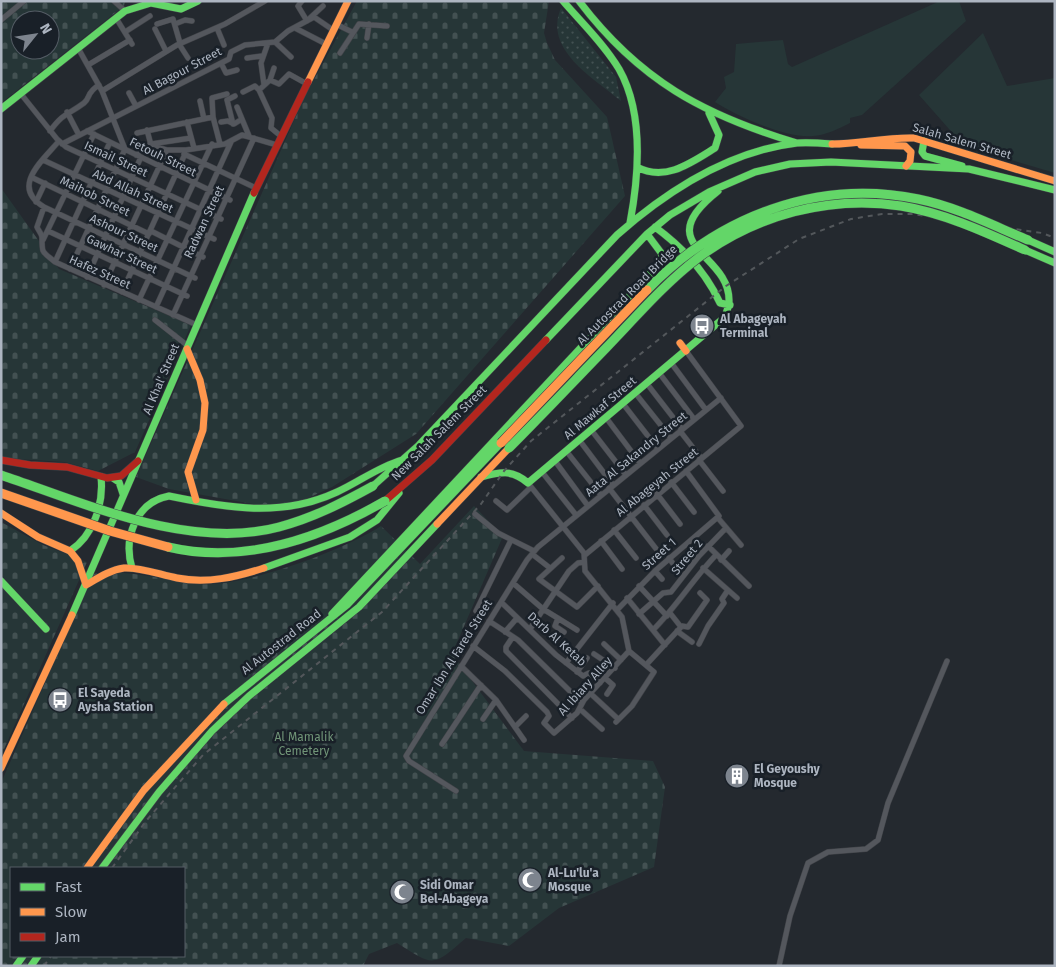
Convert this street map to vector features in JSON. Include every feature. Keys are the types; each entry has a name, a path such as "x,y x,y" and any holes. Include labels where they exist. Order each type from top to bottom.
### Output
{"main road":[{"path":"1,109 125,11 152,2 181,9 198,1"},
{"name":"Al Khal' Street","path":"1,768 86,585 123,494 188,348 241,218 348,1"},
{"path":"563,1 611,58 626,82 632,111 637,167 630,223"},
{"name":"Salah Salem Street","path":"579,1 600,29 627,57 668,89 708,112 755,131 799,143 855,144 890,137 914,138 1055,181"},
{"path":"637,167 649,174 665,174 715,148 719,143 720,134 708,112"},
{"path":"924,141 922,152 925,156 954,162 968,169"},
{"name":"New Salah Salem Street","path":"1,475 155,526 183,531 216,534 257,532 290,525 330,510 373,486 405,459 630,223 674,190 706,173 754,153 799,143"},
{"path":"855,144 871,147 905,146 912,156 906,166"},
{"name":"Salah Salem Street","path":"831,162 968,169 1055,190"},
{"name":"New Salah Salem Street","path":"1,493 146,542 177,549 208,552 251,550 292,543 346,523 385,501 432,460 655,227 686,204 730,182 756,172 790,164 831,162"},
{"path":"655,227 678,245 713,289 720,303 730,305 726,286 692,240 689,225 699,208 730,182"},
{"name":"Al Autostrad Road Bridge","path":"500,443 672,266 709,238 766,209 811,197 836,194 905,196 960,212 1055,252"},
{"name":"Al Autostrad Road Bridge","path":"509,448 682,271 716,245 770,219 794,211 832,204 898,205 944,217 1055,263"},
{"path":"323,626 352,591 661,262 661,251 647,234"},
{"path":"701,273 711,265"},
{"name":"Al Mawkaf Street","path":"530,485 542,472 648,385 722,320 730,305"},
{"path":"680,343 686,351"},
{"path":"188,348 200,380 205,404 203,430 188,472 196,500"},
{"name":"Al Autostrad Road","path":"88,867 144,790 216,711 323,626 364,589 500,443"},
{"name":"Al Autostrad Road","path":"103,867 159,792 212,731 249,696 359,607 509,448"},
{"path":"132,568 127,558 127,546 145,505 153,499 165,496 250,511 286,509 325,497 379,468 405,459"},
{"path":"1,460 30,465 67,467 101,477 112,478 121,476 138,461"},
{"path":"481,477 509,471 514,472 530,485"},
{"path":"70,551 80,544 85,537 102,500 101,477"},
{"path":"112,478 119,482 123,494"},
{"path":"1,513 38,537 70,551 78,561 86,585 112,571 132,568 180,579 207,580 235,577 350,537 387,510 402,488"},
{"path":"1,580 46,629"}],"street":[{"path":"1,20 24,1"},
{"path":"114,1 125,11"},
{"path":"102,91 180,43 217,28 265,1"},
{"path":"302,1 298,6 308,20 316,17 335,27 352,32"},
{"name":"Al Bagour Street","path":"61,143 221,63 230,58 231,52 242,46 275,42 308,20 323,6"},
{"path":"125,32 150,16"},
{"path":"87,67 131,42 116,18"},
{"path":"166,51 156,27 171,18 188,58"},
{"path":"175,24 184,20 192,21"},
{"path":"340,53 359,24 387,26"},
{"path":"366,38 369,24"},
{"path":"217,28 224,45"},
{"path":"295,28 326,44"},
{"path":"275,42 291,57"},
{"path":"264,85 262,79 262,56 268,43"},
{"path":"70,270 125,149 102,91 78,48"},
{"path":"247,58 262,56"},
{"path":"221,63 226,73 238,70"},
{"path":"258,90 270,80 274,68"},
{"path":"270,80 279,84 289,74 307,84"},
{"path":"50,131 67,112 84,103 90,91 98,85"},
{"path":"243,92 254,86 258,90 272,118 271,128 280,141"},
{"path":"129,93 136,106"},
{"name":"Ismail Street","path":"21,94 61,143 219,218"},
{"path":"220,144 213,116 212,98 227,94"},
{"path":"232,124 227,100 235,96"},
{"path":"200,101 204,118"},
{"path":"237,107 252,137"},
{"path":"67,112 79,135"},
{"path":"136,133 213,116"},
{"path":"232,124 242,119"},
{"path":"221,122 228,120 232,124"},
{"path":"187,122 194,148"},
{"path":"147,130 151,145"},
{"name":"Fetouh Street","path":"87,131 228,199"},
{"path":"40,245 94,134"},
{"path":"151,145 166,150 177,150 231,142 242,135 280,141"},
{"name":"Radwan Street","path":"173,315 193,276 207,236 219,218 228,199 252,137"},
{"path":"87,277 132,176 138,156 145,146 191,138"},
{"path":"55,262 110,142"},
{"path":"156,307 231,142"},
{"path":"45,184 36,202 28,192 31,177 43,160 61,143"},
{"path":"139,300 212,144"},
{"path":"104,285 166,150"},
{"path":"177,150 256,188"},
{"path":"122,292 186,154"},
{"name":"Abd Allah Street","path":"43,160 214,239"},
{"name":"Maihob Street","path":"31,177 114,217 201,255"},
{"name":"Ashour Street","path":"36,202 193,276"},
{"path":"40,245 42,236 37,226 44,207"},
{"name":"Gawhar Street","path":"48,231 185,294"},
{"name":"Hafez Street","path":"40,245 45,253 55,262 70,270 197,325"},
{"path":"155,320 188,348"},
{"path":"686,351 721,398"},
{"path":"672,364 706,410"},
{"path":"660,374 694,419"},
{"path":"648,385 723,490"},
{"path":"636,394 671,438"},
{"name":"Aata Al Sakandry Street","path":"563,526 721,398"},
{"name":"Al Abageyah Street","path":"585,555 742,425 721,398"},
{"path":"624,404 658,449"},
{"path":"607,419 640,463"},
{"path":"592,431 626,475"},
{"path":"580,441 631,516 657,550"},
{"path":"567,452 600,495"},
{"path":"555,462 588,506"},
{"path":"686,470 719,514 717,518 741,545"},
{"path":"542,472 576,515"},
{"path":"671,482 694,512"},
{"path":"496,500 507,510 530,485 585,555 584,571 618,609 622,617 629,651 654,674 632,706 617,721 590,693"},
{"path":"657,494 680,524"},
{"path":"644,505 666,535"},
{"path":"475,514 492,528 533,552 550,568"},
{"name":"Street 1","path":"618,609 669,558 717,518"},
{"name":"Omar Ibn Al Fared Street","path":"456,791 409,761 406,756 533,552 563,526"},
{"name":"Street 2","path":"639,614 665,592 671,592 708,546 726,528"},
{"path":"614,530 636,558"},
{"path":"476,611 511,540"},
{"path":"601,541 622,569"},
{"path":"708,546 748,586"},
{"path":"721,560 728,551"},
{"path":"653,630 716,554"},
{"path":"562,558 539,578 577,606 598,586"},
{"path":"669,558 674,565"},
{"path":"530,630 568,571 578,563 584,562"},
{"path":"704,568 714,573 737,598"},
{"path":"655,571 662,579"},
{"path":"513,583 544,608 577,630"},
{"path":"639,586 668,614 692,642"},
{"path":"699,644 708,626 724,603 722,598 728,590"},
{"path":"646,665 679,629 688,627 707,600 700,593"},
{"path":"627,598 664,645"},
{"name":"Darb Al Ketab","path":"501,602 566,663 583,676 589,673 600,683"},
{"path":"566,663 613,603"},
{"path":"505,632 517,618"},
{"path":"558,618 556,626 564,632"},
{"path":"489,621 512,638 518,640 582,703"},
{"path":"512,638 506,647 506,651 572,718"},
{"path":"604,644 621,660"},
{"name":"Al Ibiary Alley","path":"473,646 505,671 547,712 549,716 544,723 554,733 572,718 590,693 629,651"},
{"path":"594,654 615,668"},
{"path":"577,672 587,658"},
{"path":"779,966 790,916 808,863 828,852 866,850 878,840 888,803 947,661"},
{"path":"461,666 496,700 524,740"},
{"path":"605,678 613,685 607,694"},
{"path":"442,744 480,685"},
{"path":"483,719 496,700"},
{"path":"580,709 602,729"},
{"path":"514,727 526,716"}],"green space":[{"path":"1,1 125,1 124,6 60,56 60,10 10,10 10,60 56,60 1,103"},
{"path":"357,1 549,1 544,33 547,43 555,60 607,117 625,196 416,434 332,487 304,500 289,504 264,506 169,489 136,477 305,96"},
{"path":"940,1 959,1 966,21 862,115 850,118 850,123 823,134 802,136 790,134 749,120 715,102 726,88 724,77 734,72 736,44 783,40 788,64 792,67"},
{"path":"561,8 616,77 621,101 585,73 565,50 559,37 557,23"},
{"path":"983,33 1007,86 1055,78 1055,173 964,146 919,95"},
{"path":"1,188 59,269 191,325 135,452 98,471 65,462 1,458"},
{"name":"Al Mamalik Cemetery","path":"474,506 503,536 452,654 524,751 653,761 665,787 654,867 559,908 509,946 466,938 439,959 433,960 427,960 397,943 369,954 363,966 1,966 1,783 93,574 133,574 198,584 217,584 266,574 292,566 343,546 381,526 420,564"},
{"path":"1,522 43,545 87,562 1,756"}],"railway":[{"path":"113,867 146,821 203,755 382,612 481,504 504,471 531,441 726,286 799,239 851,219 882,214 913,214 1042,233 1055,238"},
{"path":"44,966 50,957"}],"traffic: fast":[{"path":"1,109 125,11 151,3 181,9 198,1"},
{"path":"563,1 607,51 619,69 633,105 636,124 637,165 630,223"},
{"path":"579,1 625,53 675,91 703,107 732,120 797,143"},
{"path":"637,167 647,171 668,172 687,165 715,148 719,135 709,113"},
{"path":"924,141 922,152 925,156 962,166"},
{"path":"373,486 419,445 617,235 657,203 700,176 723,164 747,155 772,147 797,143 832,144"},
{"path":"546,340 647,234 670,215 709,192 755,172 790,164 831,162 969,169 1055,190"},
{"path":"481,477 506,473 517,475 528,483 725,317 729,306 726,285 718,271 698,249 691,238 690,225 698,210 718,191"},
{"path":"72,615 254,193"},
{"path":"647,290 675,264 705,242 737,224 771,209 807,199 843,194 880,194 932,202 974,217 1028,240"},
{"path":"509,448 650,301 686,268 720,243 744,230 769,220 821,206 847,203 901,206 949,218 1025,250"},
{"path":"655,227 675,243 692,261 708,281 720,303 730,305"},
{"path":"332,614 661,262 662,254 647,234"},
{"path":"1028,240 1055,252"},
{"path":"1025,250 1055,263"},
{"path":"224,704 347,605 501,443"},
{"path":"132,568 129,545 135,523 140,514 158,500 169,496 233,507 254,508 275,508 295,505 337,492 402,460"},
{"path":"1,475 102,510 138,520 210,533 245,533 279,527 327,509 373,486"},
{"path":"70,551 78,545 91,528 101,498 101,477"},
{"path":"113,478 119,482 123,494"},
{"path":"264,568 350,537 377,520 399,493"},
{"path":"168,547 196,552 225,553 280,545 334,527 385,501"},
{"path":"103,867 159,792 212,731 249,696 359,607 437,524"},
{"path":"1,581 46,629"},
{"path":"16,966 22,957"},
{"path":"31,966 37,957"}],"traffic: slow":[{"path":"308,82 348,1"},
{"path":"832,144 914,138 1055,181"},
{"path":"861,145 905,146 911,152 910,161 906,166"},
{"path":"501,443 647,290"},
{"path":"680,343 686,351"},
{"path":"187,349 200,380 205,403 203,430 188,472 196,500"},
{"path":"437,524 509,448"},
{"path":"1,493 110,531 168,547"},
{"path":"1,513 38,537 70,551 78,561 86,585 109,572 124,568 144,570 188,580 232,577 264,568"},
{"path":"1,768 72,615"},
{"path":"88,867 144,790 224,704"}],"traffic: jam":[{"path":"254,193 308,82"},
{"path":"385,501 432,460 546,340"},
{"path":"1,460 30,465 67,467 107,478 121,476 138,461"}],"place":[{"name":"Al Abageyah Terminal","path":"702,326"},
{"name":"El Sayeda Aysha Station","path":"60,700"},
{"name":"El Geyoushy Mosque","path":"737,776"},
{"name":"Al-Lu'lu'a Mosque","path":"530,880"},
{"name":"Sidi Omar Bel-Abageya","path":"402,892"}]}
